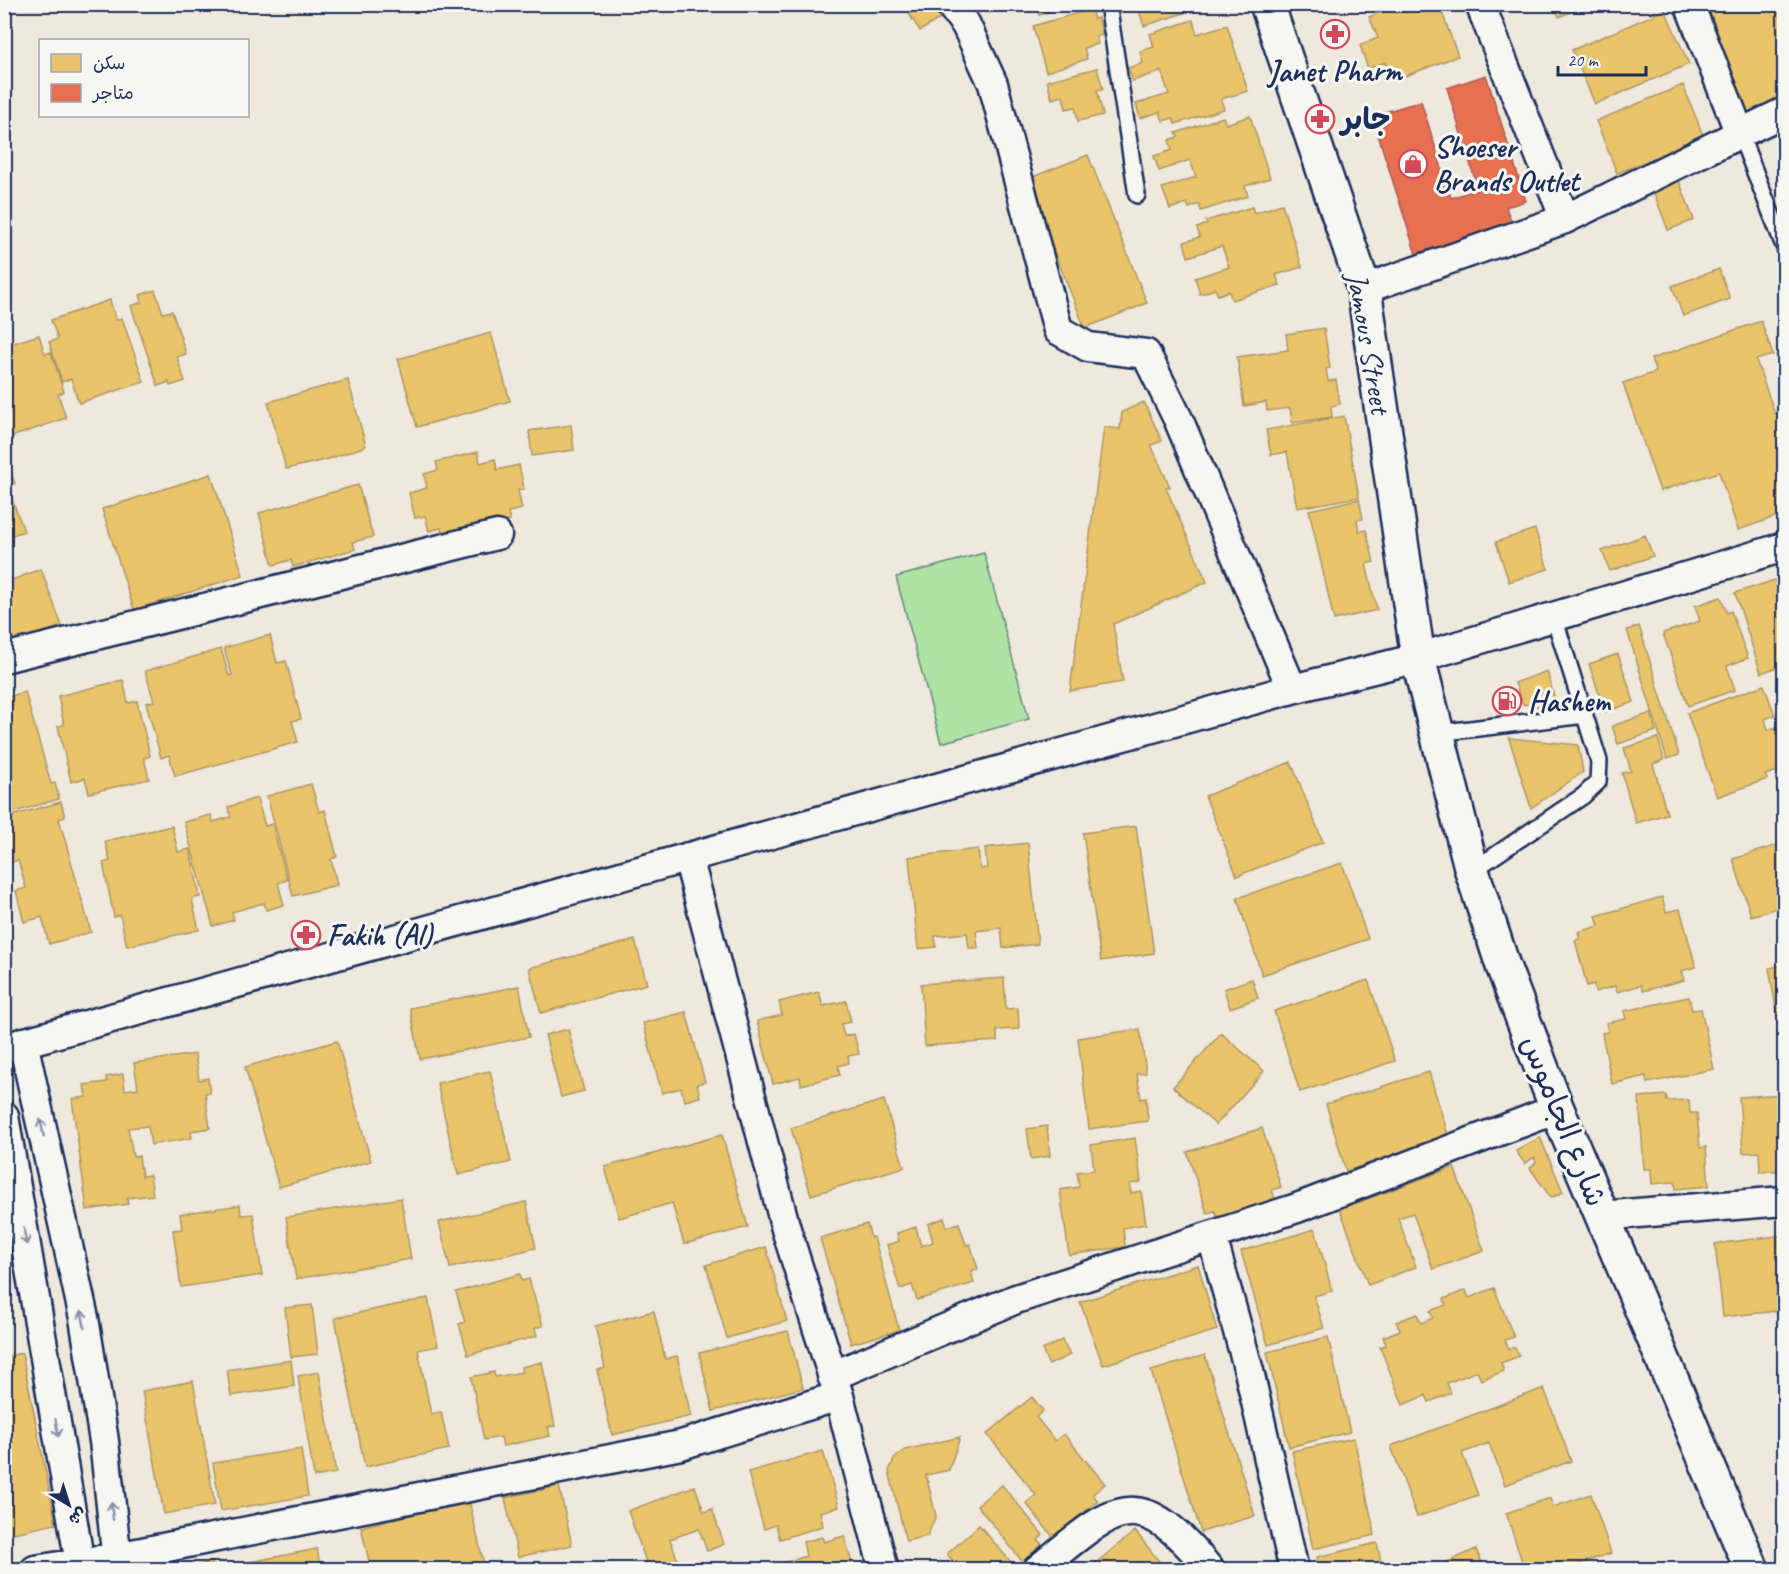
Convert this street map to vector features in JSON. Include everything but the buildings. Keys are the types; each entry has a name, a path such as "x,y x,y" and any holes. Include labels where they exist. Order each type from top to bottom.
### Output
{"street":[{"path":"950,4 966,25 993,84 1058,330 1088,347 1146,354 1179,421 1292,689"},
{"name":"Jamous Street","path":"1267,4 1364,289 1418,658"},
{"path":"1480,4 1565,219"},
{"path":"1689,4 1740,134"},
{"path":"1364,289 1565,219 1785,112"},
{"path":"4,658 497,535"},
{"path":"118,1563 104,1441 84,1318 10,1043 1292,689 1418,658 1785,546"},
{"name":"شارع الجاموس","path":"1418,658 1472,871 1503,966 1557,1109 1601,1216 1752,1569"},
{"path":"688,857 786,1229 836,1386 884,1569"},
{"path":"35,1569 118,1563 681,1445 836,1386 1016,1299 1212,1237 1374,1180 1557,1109"},
{"path":"4,1116 80,1566"},
{"path":"1601,1216 1785,1201"},
{"path":"1212,1237 1249,1371 1294,1569"},
{"path":"1037,1569 1087,1529 1115,1514 1131,1511 1148,1513 1164,1521 1186,1540 1210,1569"}],"lane":[{"path":"1108,4 1137,195"},
{"path":"1740,134 1785,246"},
{"path":"1472,871 1582,796 1598,782 1599,761 1554,617"},
{"path":"1437,733 1584,715"}],"green space":[{"path":"984,553 1029,719 941,743 896,577"}],"place":[{"name":"Janet Pharm","path":"1335,34"},
{"name":"جابر","path":"1320,119"},
{"name":"Shoeser Brands Outlet","path":"1413,164"},
{"name":"Hashem","path":"1507,701"},
{"name":"Fakih (Al)","path":"306,935"}]}
